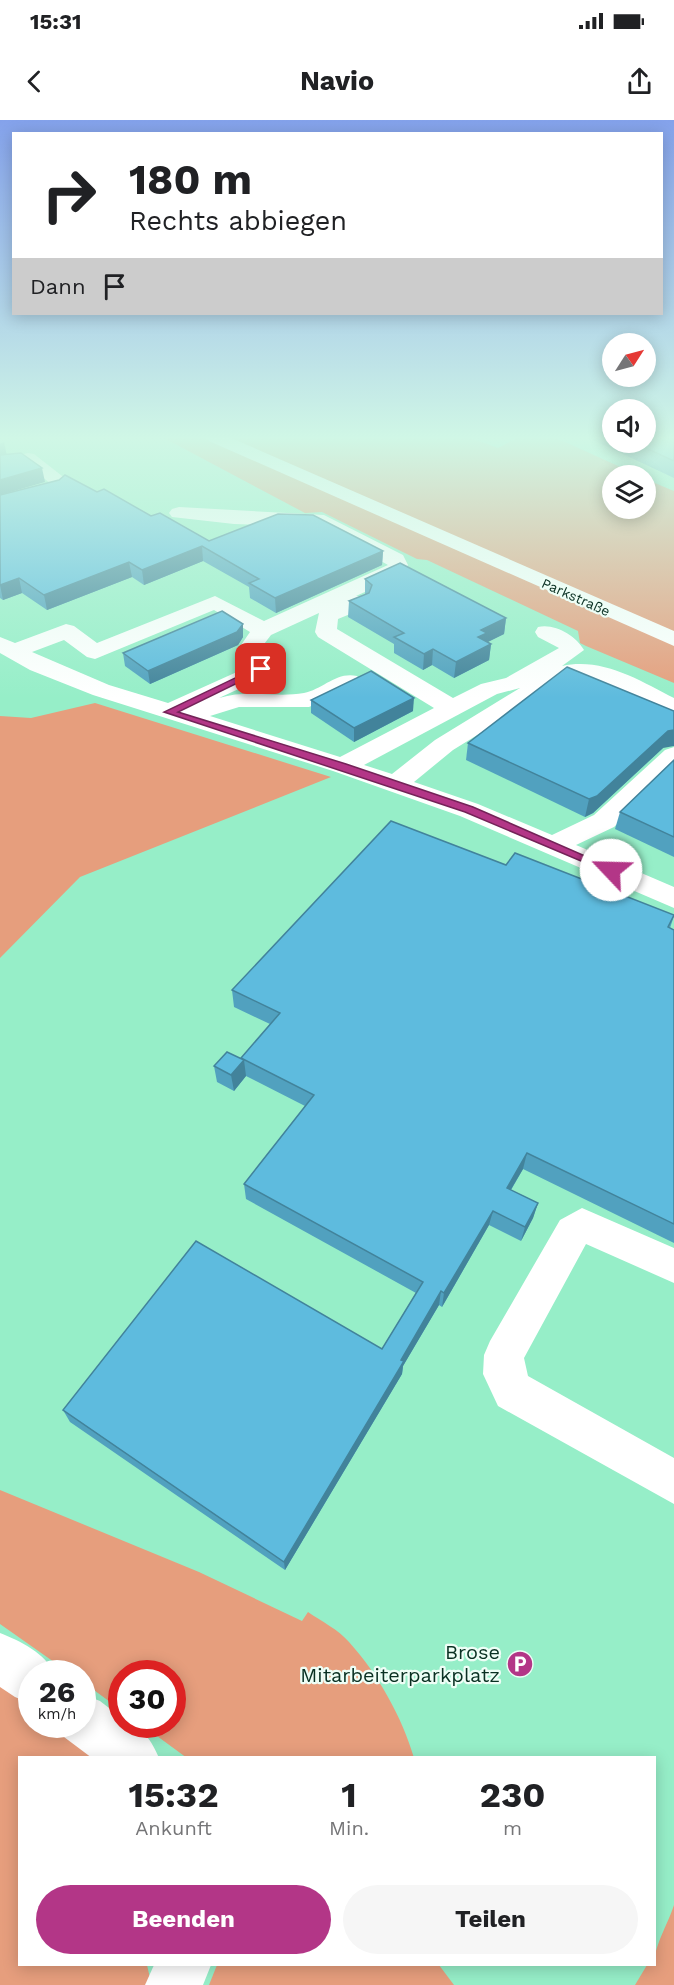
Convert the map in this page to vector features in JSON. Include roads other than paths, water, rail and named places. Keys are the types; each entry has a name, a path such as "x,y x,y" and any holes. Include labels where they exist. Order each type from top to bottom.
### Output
{"street":[{"path":"180,715 261,669 250,648 263,630 393,572 398,565 396,559 330,524"},
{"name":"Parkstraße","path":"413,524 674,639"},
{"path":"388,588 328,616 326,632 452,708"},
{"path":"7,648 66,631 95,652 215,602 263,630"},
{"path":"342,766 489,689 514,683 573,650 570,645 546,632"},
{"path":"7,648 68,678 396,784 554,844 674,898"},
{"path":"396,784 444,745 564,672 576,667 592,669 674,706"},
{"path":"180,715 237,700 309,700 349,681"},
{"path":"554,844 604,821 674,755"},
{"path":"674,1266 582,1226 573,1232 504,1355 504,1374 513,1391 674,1482"},
{"path":"0,1658 18,1670"},
{"path":"96,1730 130,1756"},
{"path":"174,1985 183,1966"}],"place":[{"name":"Brose Mitarbeiterparkplatz","path":"520,1664"}]}
